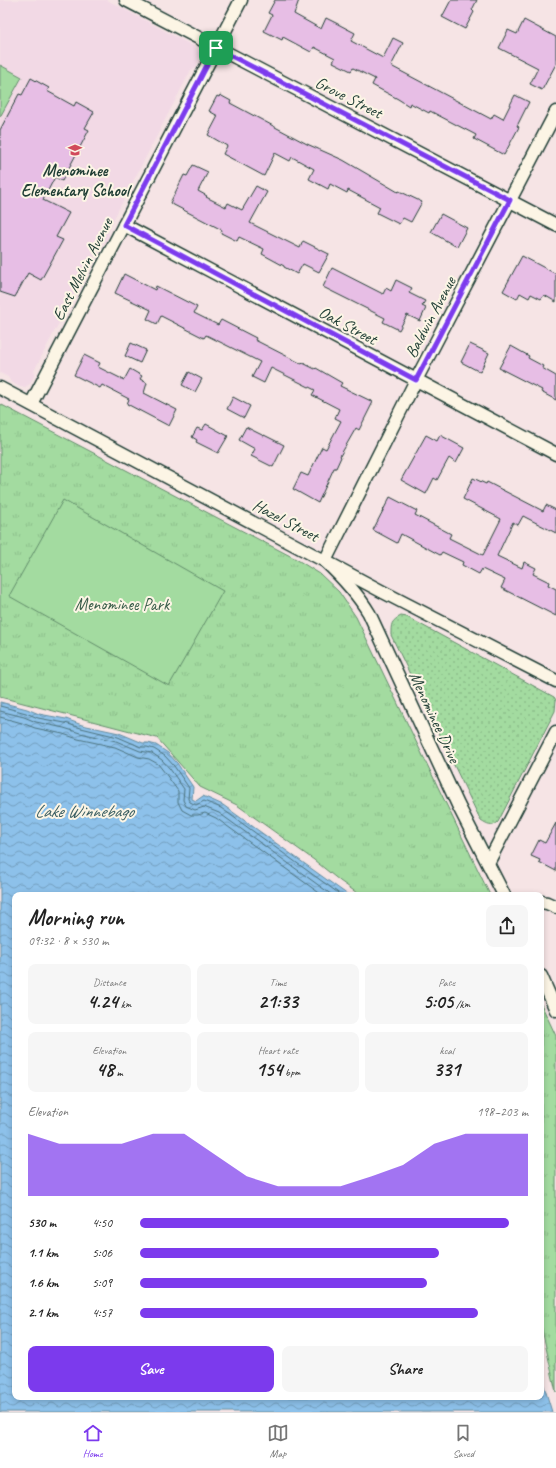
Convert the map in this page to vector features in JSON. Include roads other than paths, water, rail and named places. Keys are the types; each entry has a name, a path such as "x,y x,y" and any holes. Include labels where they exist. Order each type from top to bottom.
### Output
{"street":[{"name":"Grove Street","path":"126,0 556,225"},
{"name":"East Melvin Avenue","path":"31,404 241,0"},
{"name":"Baldwin Avenue","path":"324,561 416,380 556,112"},
{"name":"Oak Street","path":"124,225 556,454"},
{"name":"Hazel Street","path":"0,388 324,561 556,681"},
{"name":"Menominee Drive","path":"324,561 345,581 369,613 458,805 502,892"},
{"path":"488,863 556,732"},
{"path":"544,902 556,907"},
{"path":"544,983 556,1010"}],"water":[{"name":"Lake Winnebago","path":"0,702 27,709 39,714 66,719 82,725 119,733 143,743 156,745 168,753 177,763 193,787 192,799 196,801 203,796 223,805 344,892 12,892 12,1400 544,1400 544,1386 552,1412 0,1412"}],"place":[{"name":"Menominee Elementary School","path":"75,150"}],"park label":[{"name":"Menominee Park","path":"122,604"}]}
